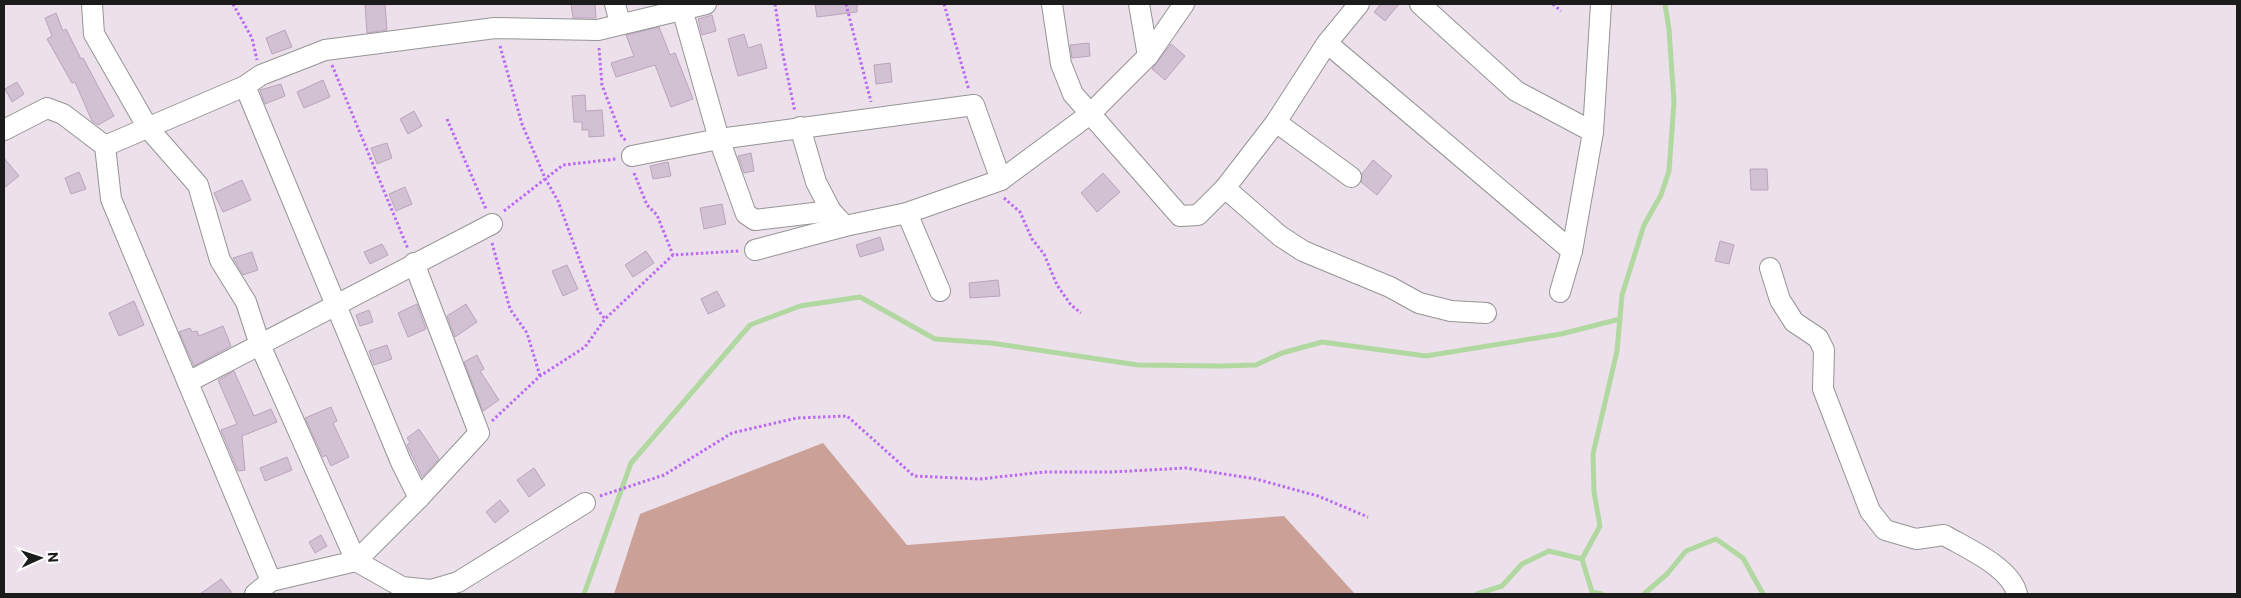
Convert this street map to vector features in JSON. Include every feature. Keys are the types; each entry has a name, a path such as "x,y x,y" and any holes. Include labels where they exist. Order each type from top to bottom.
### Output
{"street":[{"path":"92,4 94,34 148,128 198,185 220,260 246,302 260,346 356,561 402,586 431,590 458,582 585,504"},
{"path":"615,4 620,24"},
{"path":"105,146 325,50 495,28 598,30 706,4"},
{"path":"1052,4 1060,64 1073,94 1180,216 1198,215 1225,188 1276,122 1350,7"},
{"path":"1139,4 1148,56"},
{"path":"755,250 846,226 907,213 1001,180 1090,114 1148,56 1184,4"},
{"path":"1420,4 1516,90 1594,132"},
{"path":"1560,292 1572,252 1594,132 1601,4"},
{"path":"682,9 719,139 746,214 755,220 830,211"},
{"path":"1327,43 1572,252"},
{"path":"253,80 337,304 401,462 419,498"},
{"path":"632,156 719,139 974,105 1001,180"},
{"path":"4,130 47,108 64,114 105,146 110,199 271,581"},
{"path":"1276,122 1351,177"},
{"path":"800,127 816,182 830,211 846,226"},
{"path":"1225,188 1280,236 1304,250 1390,287 1419,303 1451,311 1486,313"},
{"path":"907,213 940,291"},
{"path":"188,382 492,224"},
{"path":"255,594 271,581 356,561 419,498 479,433 414,263"},
{"path":"1770,268 1780,300 1794,322 1818,338 1824,350 1823,389 1870,511 1884,530 1916,539 1944,535 2001,569 2015,586 2017,594"}],"path":[{"path":"233,4 252,38 253,80"},
{"path":"775,4 792,101 800,127"},
{"path":"846,4 876,118"},
{"path":"944,4 974,105"},
{"path":"1553,4 1561,11"},
{"path":"495,28 522,124 545,178 558,201 598,310 605,319"},
{"path":"598,30 602,84 621,135 628,145 632,156 634,173 641,194 647,205 657,215 673,255"},
{"path":"325,50 414,263"},
{"path":"447,118 492,224"},
{"path":"540,376 527,333 510,309 489,231 497,215 510,208 563,165 632,156"},
{"path":"1001,180 1004,198 1020,212 1032,239 1044,254 1057,285 1071,305 1081,313"},
{"path":"479,433 540,376 585,347 605,319 673,255 755,250"},
{"path":"585,504 607,492 664,475 732,433 797,418 847,416 914,476 980,479 1044,472 1111,472 1186,468 1256,479 1318,496 1368,517"}],"shaded area":[{"path":"823,443 907,545 1284,516 1355,594 614,594 640,514"}],"building":[{"path":"365,4 385,4 387,30 367,33"},
{"path":"571,4 595,4 596,18 573,18"},
{"path":"815,4 857,4 857,12 817,17"},
{"path":"1381,4 1399,4 1385,21 1374,12"},
{"path":"56,13 63,31 66,29 114,116 98,125 92,121 75,82 72,83 47,39 52,36 45,18"},
{"path":"712,15 716,31 702,35 698,19"},
{"path":"659,27 670,55 675,53 693,99 671,107 655,65 616,77 611,63 634,56 626,35"},
{"path":"285,30 292,47 272,54 266,38"},
{"path":"744,34 748,48 761,44 767,68 738,76 728,39"},
{"path":"1089,43 1090,56 1072,58 1070,45"},
{"path":"1171,44 1185,56 1165,80 1152,69"},
{"path":"890,63 892,82 876,84 874,65"},
{"path":"323,80 330,97 304,108 297,92"},
{"path":"17,82 24,94 12,102 5,89"},
{"path":"281,84 285,96 265,104 260,90"},
{"path":"585,95 586,111 602,110 604,136 589,137 589,130 582,130 582,122 574,122 572,96"},
{"path":"414,111 422,126 408,134 400,119"},
{"path":"387,143 392,158 377,164 371,148"},
{"path":"751,153 754,171 744,173 738,156"},
{"path":"4,158 19,176 4,188"},
{"path":"1373,160 1392,176 1377,195 1361,182 1362,174"},
{"path":"668,162 671,176 653,179 650,166"},
{"path":"1750,169 1767,169 1768,190 1751,190"},
{"path":"79,172 86,189 71,194 65,178"},
{"path":"1103,173 1120,192 1097,212 1081,193"},
{"path":"242,180 251,200 223,212 214,193"},
{"path":"405,187 412,204 396,211 389,194"},
{"path":"722,204 726,224 704,229 700,208"},
{"path":"880,237 884,250 860,257 856,245"},
{"path":"1720,241 1734,245 1729,264 1715,261"},
{"path":"382,244 388,255 370,264 364,252"},
{"path":"646,251 654,263 633,277 625,265"},
{"path":"252,252 258,270 243,275 233,258"},
{"path":"567,265 578,289 563,296 552,271"},
{"path":"998,280 1000,296 970,298 969,283"},
{"path":"717,291 725,306 708,314 701,299"},
{"path":"134,301 144,325 119,336 109,313"},
{"path":"417,304 426,329 408,337 398,313"},
{"path":"466,304 477,322 455,337 447,316"},
{"path":"369,310 373,322 360,326 356,315"},
{"path":"223,326 231,346 194,366 179,332 190,328 192,332 197,331 199,336"},
{"path":"387,345 392,359 374,365 369,351"},
{"path":"477,355 484,369 480,371 499,400 483,411 464,362"},
{"path":"234,371 254,416 271,409 277,422 242,436 245,470 238,471 221,430 237,424 218,380"},
{"path":"331,407 337,421 333,423 349,457 331,466 326,455 323,457 305,418"},
{"path":"419,429 439,459 422,477 407,445 410,442 407,438"},
{"path":"287,457 292,470 265,481 260,468"},
{"path":"534,468 545,485 529,497 517,480"},
{"path":"500,500 509,511 495,523 486,512"},
{"path":"321,535 327,546 315,553 309,542"},
{"path":"221,579 233,594 200,594"}],"waterway":[{"path":"1602,594 1592,592 1582,559 1600,526 1594,492 1593,454 1617,351 1622,295 1644,225 1661,195 1669,171 1674,102 1669,29 1665,4"},
{"path":"584,594 631,463 750,325 800,306 860,297 935,339 991,343 1138,365 1256,365 1282,353 1322,342 1426,356 1561,334 1620,319"},
{"path":"1644,594 1667,574 1686,551 1716,539 1743,558 1763,594"},
{"path":"1477,594 1502,586 1522,564 1549,551 1582,559"}]}
